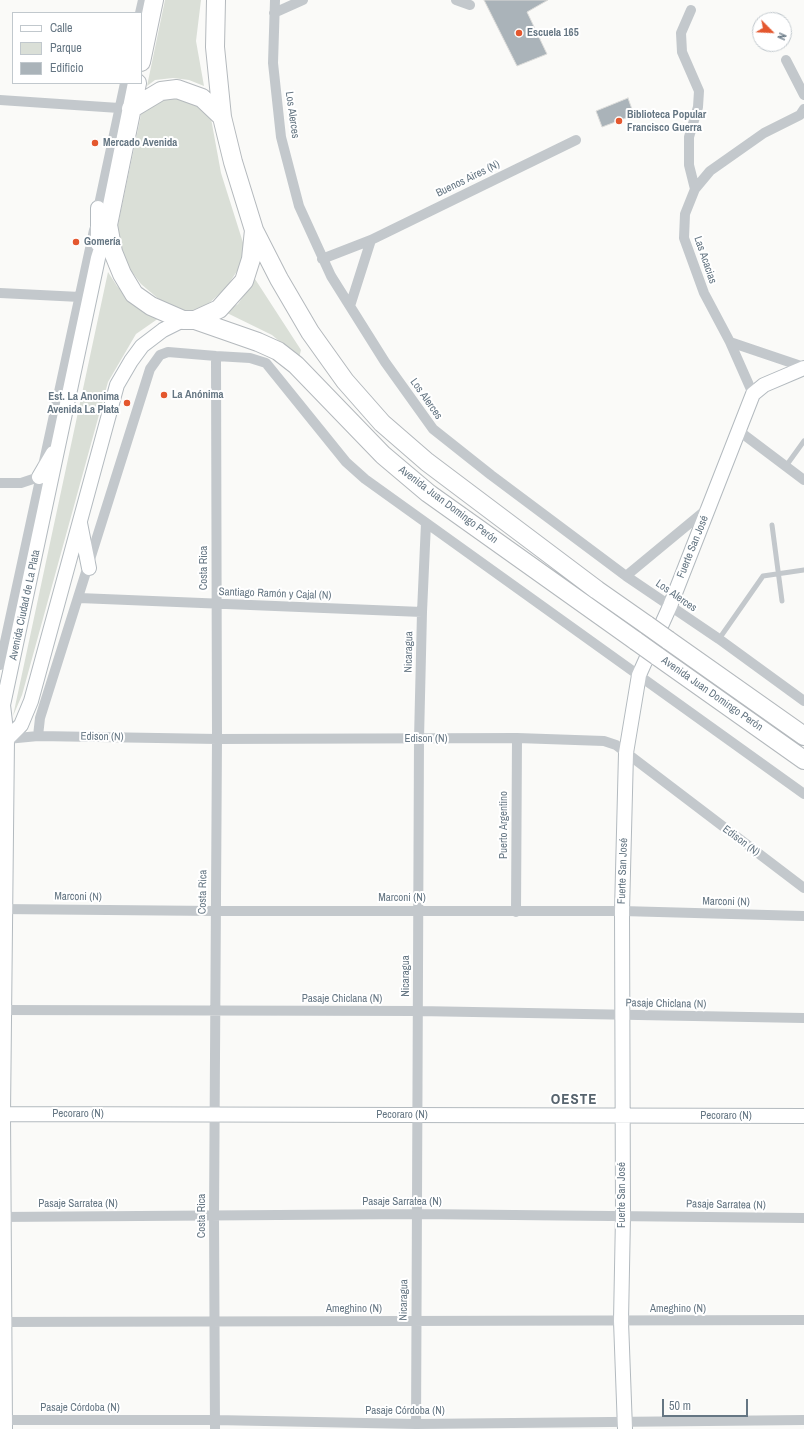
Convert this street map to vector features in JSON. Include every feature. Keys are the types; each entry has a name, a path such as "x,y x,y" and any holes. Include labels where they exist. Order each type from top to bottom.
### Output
{"highway":[{"path":"142,57 154,0"},
{"path":"189,320 219,309 244,281 251,259 254,230 233,162 222,117 214,47 216,0"},
{"name":"Avenida Ciudad de La Plata","path":"108,225 125,109 137,84"},
{"path":"125,109 161,91 177,89 202,98 222,117"},
{"name":"Avenida Juan Domingo Perón","path":"108,225 113,252 122,274 134,294 151,306 258,342 278,352 296,365 383,455 428,493 804,760"},
{"name":"Avenida Juan Domingo Perón","path":"254,230 279,279 310,332 345,381 382,423 427,462 647,625 804,736"}],"street":[{"path":"140,12 142,0"},
{"name":"Los Alerces","path":"275,0 273,63 281,137 299,206 322,259 350,306 385,362 432,429 497,480 626,576 803,697"},
{"path":"274,13 303,0"},
{"path":"456,0 470,5"},
{"path":"690,10 681,33 682,52 699,91 698,108 689,137 689,165 695,189"},
{"path":"786,60 804,95"},
{"name":"Avenida Ciudad de La Plata","path":"0,666 39,477 80,297 98,208 125,109 125,84"},
{"path":"0,100 125,109"},
{"name":"Las Acacias","path":"753,394 730,342 704,293 684,238 685,214 695,189 710,171 738,154 764,133 800,114 804,109"},
{"name":"Buenos Aires (N)","path":"322,259 371,240 576,140"},
{"path":"98,208 98,258"},
{"name":"Avenida Ciudad de La Plata","path":"5,1425 2,1216 3,706 98,258 108,225"},
{"path":"350,306 371,240"},
{"path":"0,293 80,297"},
{"path":"4,739 21,725 31,701 117,385 142,346 163,330 189,320"},
{"path":"730,342 804,367"},
{"path":"38,736 40,718 89,568 150,369 160,355 168,352 250,358 266,363 293,394 346,462 365,479 804,794"},
{"name":"Costa Rica","path":"215,1425 214,911 217,740 216,356"},
{"path":"753,394 764,385 804,367"},
{"name":"Fuerte San José","path":"625,1426 621,1321 623,1216 621,1016 626,753 639,675 670,606 753,394"},
{"path":"739,431 804,480"},
{"path":"0,483 21,483 39,477 60,441"},
{"path":"626,576 709,508"},
{"path":"80,519 89,568"},
{"name":"Nicaragua","path":"416,1426 419,738 426,523"},
{"name":"Santiago Ramón y Cajal (N)","path":"79,598 422,612"},
{"name":"Edison (N)","path":"4,739 38,736 217,740 517,738 604,741 616,745 804,888"},
{"name":"Puerto Argentino","path":"516,912 517,738"},
{"name":"Marconi (N)","path":"2,909 214,911 418,910 804,916"},
{"name":"Pasaje Chiclana (N)","path":"2,1010 418,1011 621,1016 804,1018"},
{"name":"Pecoraro (N)","path":"2,1114 804,1116"},
{"name":"Pasaje Sarratea (N)","path":"2,1216 417,1214 804,1218"},
{"name":"Ameghino (N)","path":"3,1322 804,1320"},
{"name":"Pasaje Córdoba (N)","path":"5,1425 625,1426 804,1420"},
{"path":"625,1426 656,1425 664,1429"}],"lane":[{"path":"786,466 804,441"},
{"path":"772,525 782,601"},
{"path":"718,639 764,576 804,570"}],"green space":[{"path":"165,0 201,0 196,41 204,86 189,80 173,78 155,80 147,86"},
{"path":"173,95 193,101 210,113 221,173 245,249 241,265 226,288 207,305 191,312 182,312 161,301 141,284 129,268 116,234 142,110"},
{"path":"108,272 117,286 135,304 159,318 136,334 108,382 22,695 13,716"},
{"path":"255,279 301,350 299,358 272,335 225,312 238,304"}],"building":[{"name":"Escuela 165","path":"484,0 548,0 527,12 547,54 517,66"},
{"path":"628,98 634,115 602,127 596,111"}],"place":[{"name":"Escuela 165","path":"519,33"},
{"name":"Biblioteca Popular Francisco Guerra","path":"619,121"},
{"name":"Mercado Avenida","path":"95,143"},
{"name":"Gomería","path":"76,242"},
{"name":"La Anónima","path":"164,395"},
{"name":"Est. La Anonima Avenida La Plata","path":"127,403"}],"district":[{"name":"OESTE","path":"574,1100"}]}
